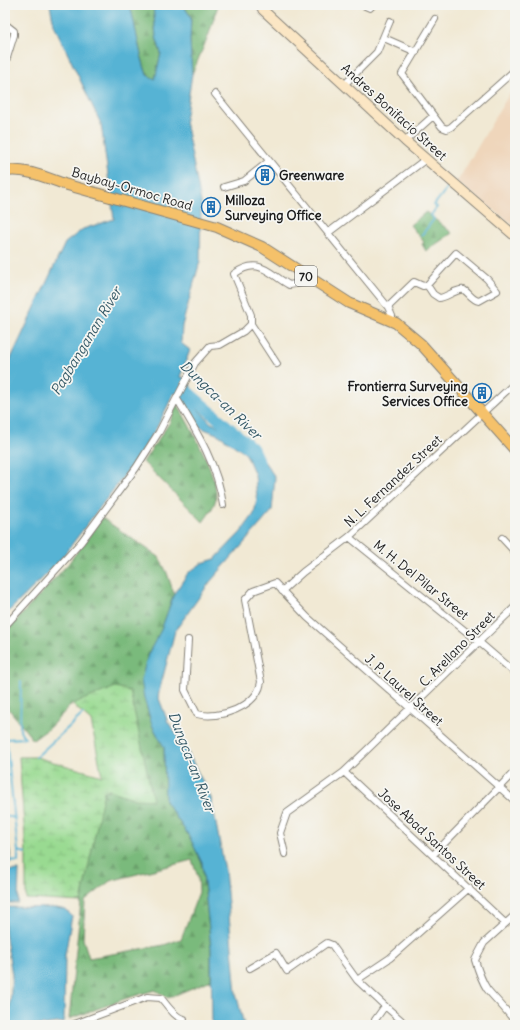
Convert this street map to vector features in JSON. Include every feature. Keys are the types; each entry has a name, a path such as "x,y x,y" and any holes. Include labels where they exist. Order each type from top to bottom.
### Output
{"main road":[{"name":"Baybay-Ormoc Road","path":"5,171 28,172 64,184 217,227 262,247 312,281 349,303 394,323"},
{"name":"70","path":"394,323 421,344 515,450"}],"street":[{"path":"363,5 370,8 373,5"},
{"name":"Andres Bonifacio Street","path":"262,7 405,141 515,236"},
{"path":"435,19 402,75 442,127 449,128 515,70"},
{"path":"344,85 377,52 390,21"},
{"path":"5,24 14,31 14,35 5,64"},
{"path":"384,38 416,52"},
{"path":"215,94 388,307 394,323"},
{"path":"405,141 433,116"},
{"path":"328,232 426,158"},
{"path":"224,187 244,182 269,161"},
{"path":"388,307 414,282 423,286 427,285 456,253 476,268 497,291 495,294 479,301 474,300 465,291 460,290 439,298 433,294 427,285"},
{"path":"277,364 251,324 251,315 234,274 242,268 253,266 266,268 289,286 312,281"},
{"path":"5,626 81,542 136,468 159,432 195,363 210,346 220,345 244,331 251,324"},
{"name":"N. L. Fernandez Street","path":"282,591 303,572 349,537 515,383"},
{"path":"177,397 205,448 221,486 223,505"},
{"name":"M. H. Del Pilar Street","path":"349,537 515,673"},
{"path":"502,538 515,552"},
{"path":"188,640 185,690 193,709 197,714 202,715 222,714 236,710 256,694 260,689 261,682 245,600 253,591 270,584 275,583 282,591"},
{"name":"J. P. Laurel Street","path":"282,591 307,617 410,710 515,801"},
{"name":"C. Arellano Street","path":"285,854 280,833 287,813 344,772 410,710 515,607"},
{"path":"433,855 515,771"},
{"name":"Jose Abad Santos Street","path":"344,772 505,923"},
{"path":"357,980 390,958 469,888"},
{"path":"515,914 484,942 475,960 480,976 487,988 504,1006 515,1022"},
{"path":"250,968 276,953 287,971 327,943 332,945 357,980 401,1020"},
{"path":"72,1025 147,997 160,998 175,1015 184,1019"},
{"path":"375,1025 375,1020 385,1006"}],"shaded area":[{"path":"515,84 515,226 457,182"}],"green space":[{"path":"130,5 153,5 156,37 161,53 155,80 147,75 144,66"},
{"path":"183,5 218,5 209,34 192,74 190,41 191,17"},
{"path":"426,212 452,233 426,251 422,244 424,242 410,225"},
{"path":"177,404 208,463 215,488 216,497 214,504 203,522 143,462 170,422"},
{"path":"102,518 159,557 167,573 174,594 161,631 148,654 144,698 152,725 164,747 165,801 189,836 202,863 211,948 211,980 168,998 155,990 127,998 69,1019 81,902 103,791 109,790 136,799 130,691 72,704 48,729 33,740 5,704 5,633 68,564","holes":["192,860 198,877 199,892 181,939 164,945 89,958 83,939 85,901 110,881"]},
{"path":"116,687 130,691 153,800 136,799 109,790 104,791 81,902 26,899 26,853 19,757 36,757 102,776 91,721 72,704"}],"water":[{"name":"Pagbanganan River","path":"50,5 130,5 147,75 155,79 161,53 156,37 153,5 183,5 191,17 190,41 192,74 185,121 201,202 200,261 182,326 181,343 190,350 180,377 185,378 190,384 199,410 211,423 232,432 257,451 275,477 272,511 210,582 175,631 158,696 168,722 185,747 211,798 225,870 236,993 244,1025 212,1025 211,948 202,863 189,836 165,801 164,747 152,725 144,698 141,680 148,654 161,630 174,594 188,573 202,563 215,559 241,532 254,514 257,499 255,475 246,454 219,435 197,426 180,395 174,393 157,427 138,457 57,564 5,615 5,371 65,243 83,229 114,219 101,124 54,25"},
{"path":"5,827 12,863 5,863"},
{"path":"19,870 18,903 5,903 5,871"},
{"path":"5,907 57,908 66,910 72,916 65,955 64,1022 41,1025 5,1025 10,1006 12,975 5,932"}],"waterway":[{"path":"421,236 434,219 431,215 437,207 434,205 448,187"},
{"name":"Dungca-an River","path":"183,388 252,448 259,463"},
{"path":"21,682 20,731 25,738 6,739 18,851 26,853"},
{"path":"36,757 83,714"},
{"path":"5,775 10,776"},
{"path":"5,815 14,818"},
{"path":"12,861 18,862 18,851"}],"place":[{"name":"Greenware","path":"265,175"},
{"name":"Milloza Surveying Office","path":"211,207"},
{"name":"Frontierra Surveying Services Office","path":"482,393"}]}
